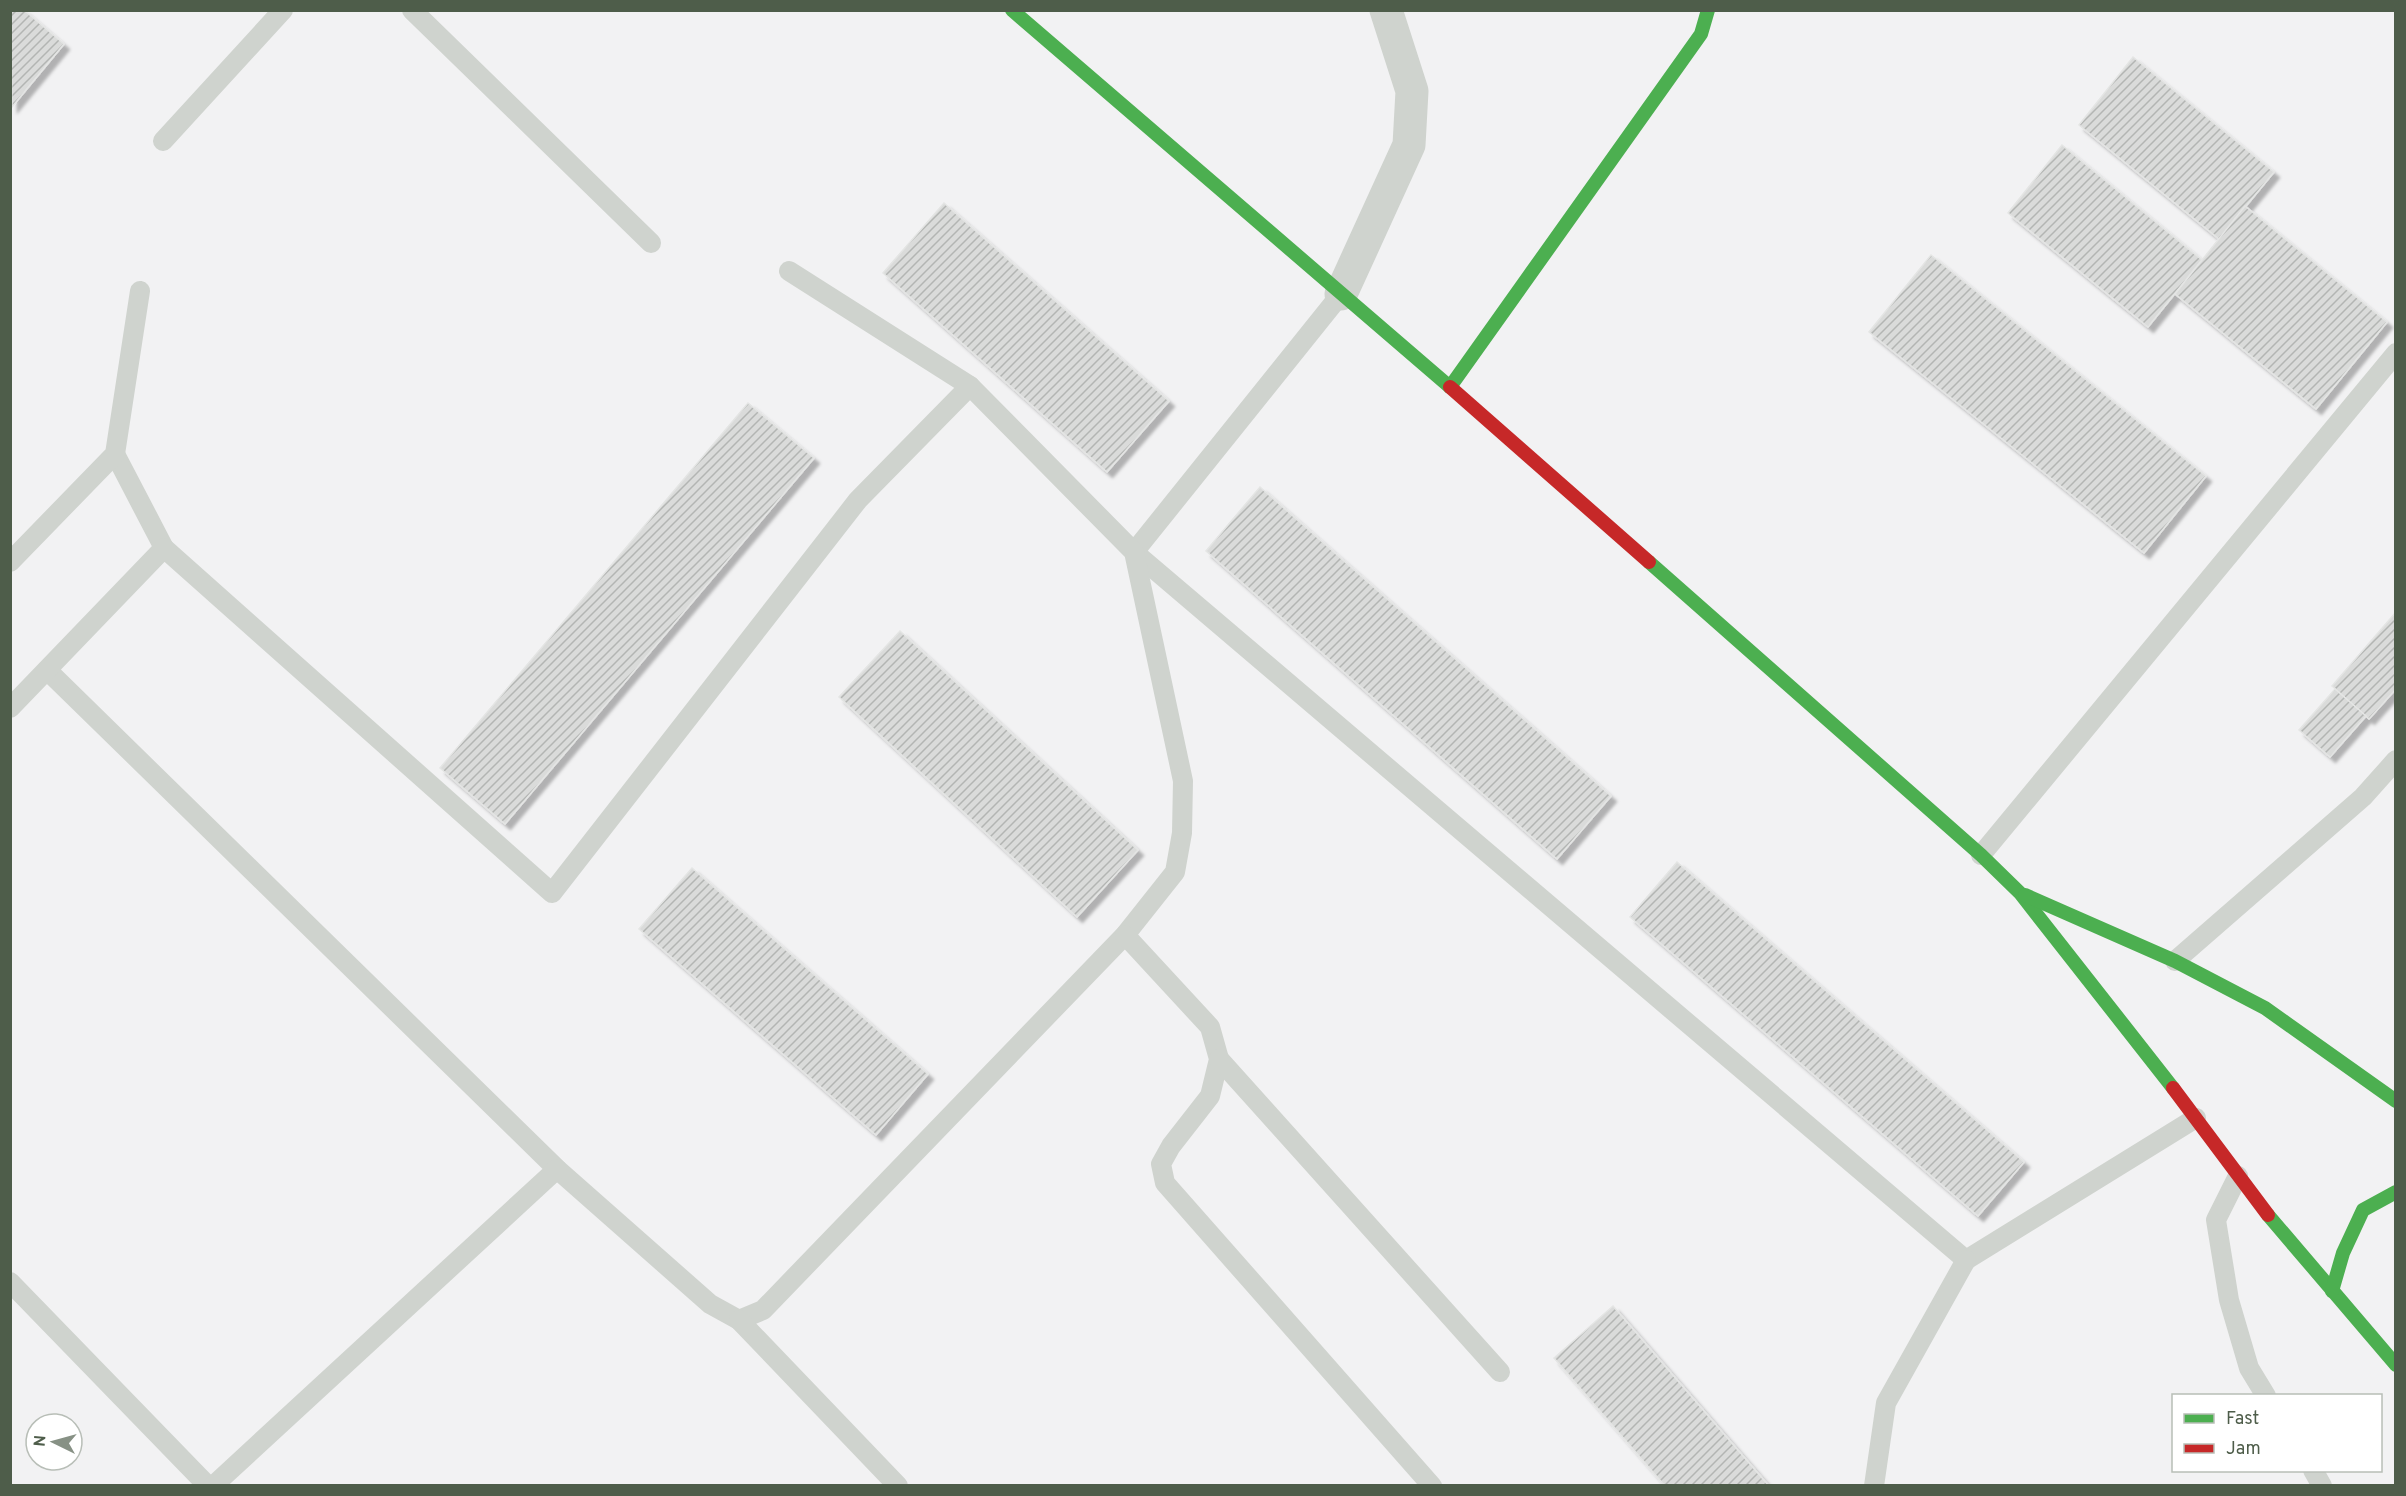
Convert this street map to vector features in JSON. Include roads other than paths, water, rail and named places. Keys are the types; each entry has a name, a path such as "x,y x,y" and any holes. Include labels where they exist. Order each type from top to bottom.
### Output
{"street":[{"path":"1012,10 1450,387 1982,855 2020,893 2196,1118 2284,1237 2396,1365"},
{"path":"1341,294 1409,145 1412,91 1386,10"},
{"path":"1450,387 1701,34 1708,10"},
{"path":"2020,893 2175,961 2265,1008 2396,1101"},
{"path":"2332,1291 2343,1254 2363,1210 2396,1192"}],"lane":[{"path":"163,141 283,10"},
{"path":"412,10 651,243"},
{"path":"789,271 970,386 1134,552 1966,1260"},
{"path":"10,562 115,454 140,291"},
{"path":"1134,552 1341,294"},
{"path":"1982,855 2396,353"},
{"path":"115,454 164,548 552,893 858,500 970,386"},
{"path":"10,708 164,548"},
{"path":"739,1320 763,1310 1125,935 1175,872 1182,833 1183,781 1134,552"},
{"path":"47,670 557,1169 710,1304 739,1320 898,1485"},
{"path":"2175,961 2363,797 2396,760"},
{"path":"1125,935 1210,1027 1219,1059 1500,1372"},
{"path":"1219,1059 1210,1096 1171,1146 1161,1164 1165,1183 1432,1485"},
{"path":"1874,1485 1886,1403 1966,1260 2196,1118"},
{"path":"213,1485 557,1169"},
{"path":"2238,1176 2216,1220 2229,1300 2249,1368 2265,1394"},
{"path":"10,1282 208,1485"},
{"path":"2314,1472 2322,1485"}]}
